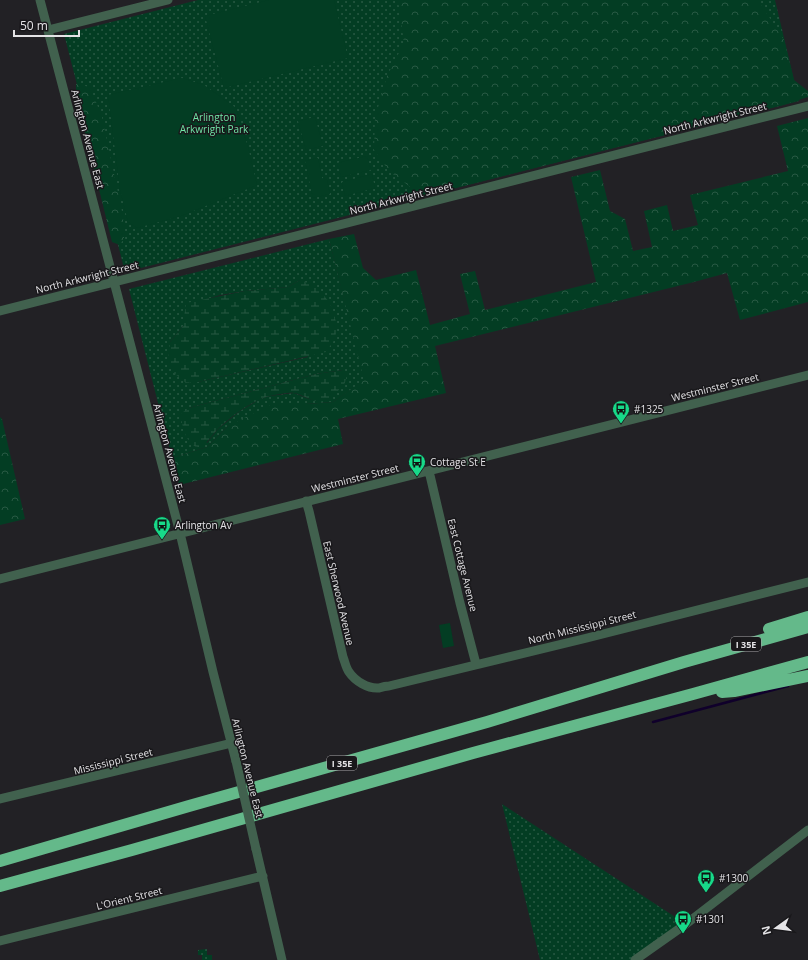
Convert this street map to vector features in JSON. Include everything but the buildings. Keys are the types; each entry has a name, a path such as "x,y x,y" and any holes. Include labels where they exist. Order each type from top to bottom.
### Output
{"highway":[{"path":"684,662 721,646 808,617"},
{"name":"I 35E","path":"0,861 487,722 808,626"},
{"path":"0,886 473,753 808,662"},
{"path":"693,694 734,691 808,676"}],"street":[{"name":"Arlington Avenue East","path":"40,0 180,533 213,672 232,743 282,960"},
{"path":"48,30 168,0"},
{"name":"North Arkwright Street","path":"0,311 808,106"},
{"name":"Westminster Street","path":"0,579 808,374"},
{"name":"East Cottage Avenue","path":"429,471 476,664"},
{"name":"East Sherwood Avenue","path":"306,502 343,657 350,674 361,683"},
{"name":"North Mississippi Street","path":"361,683 370,687 379,688 587,638 808,582"},
{"name":"Mississippi Street","path":"0,799 232,743"},
{"path":"635,960 690,921 808,830"},
{"name":"L'Orient Street","path":"0,941 263,876"}],"green space":[{"name":"Arlington Arkwright Park","path":"198,0 529,0 546,39 708,0 775,0 799,101 125,272 64,34"},
{"path":"269,0 334,0 348,58 224,88 205,16"},
{"path":"398,0 754,0 762,6 784,40 794,80 808,91 808,97 783,105 420,197 409,186 389,171 374,150 375,118 387,76 404,43"},
{"path":"182,78 204,85 236,108 248,147 257,185 181,216 137,228 128,222 120,190 108,95"},
{"path":"76,84 90,87 102,117 123,216 124,238 120,245 112,242 82,120 77,106"},
{"path":"315,117 323,146 306,150 298,121"},
{"path":"808,118 808,302 740,320 727,273 435,346 446,393 338,419 343,444 179,485 172,458 207,447 228,426 272,404 333,402 364,380 329,239 354,234 363,268 376,280 416,270 430,325 470,314 460,274 475,271 485,310 596,282 571,177 600,170 610,211 625,219 633,251 652,247 644,211 667,205 673,231 698,225 690,195 788,171 777,126"},
{"path":"367,156 371,170 341,177 337,163"},
{"path":"318,158 322,178 327,180 330,194 313,198 305,161"},
{"path":"372,174 375,188 345,196 342,182"},
{"path":"329,239 365,380 333,402 306,404 228,426 207,447 172,458 129,289","holes":["300,280 308,357 198,382 170,342 204,300 220,295 245,291 288,287","343,370 321,401 309,399 294,393 270,396 260,399 240,411 218,429 207,443 189,408 316,374"]},
{"path":"300,280 316,286 330,303 337,325 335,339 326,352 198,382 186,383 175,374 168,362 170,342 183,326 186,303 245,291 288,287"},
{"path":"343,370 347,375 342,388 327,400 314,401 292,393 270,396 257,401 236,414 219,428 208,441 201,445 196,447 186,437 180,414 189,408 316,374"},
{"path":"0,417 2,419 25,519 0,525"},
{"path":"450,623 454,646 443,648 439,625"},
{"path":"502,804 686,924 635,960 540,960"},
{"path":"207,949 207,955 212,955 212,960 202,960 202,955 198,955 198,950"}],"waterway":[{"path":"653,722 788,686"}],"place":[{"name":"#1325","path":"621,424"},
{"name":"Cottage St E","path":"417,477"},
{"name":"Arlington Av","path":"162,540"},
{"name":"#1300","path":"706,893"},
{"name":"#1301","path":"683,934"}]}
